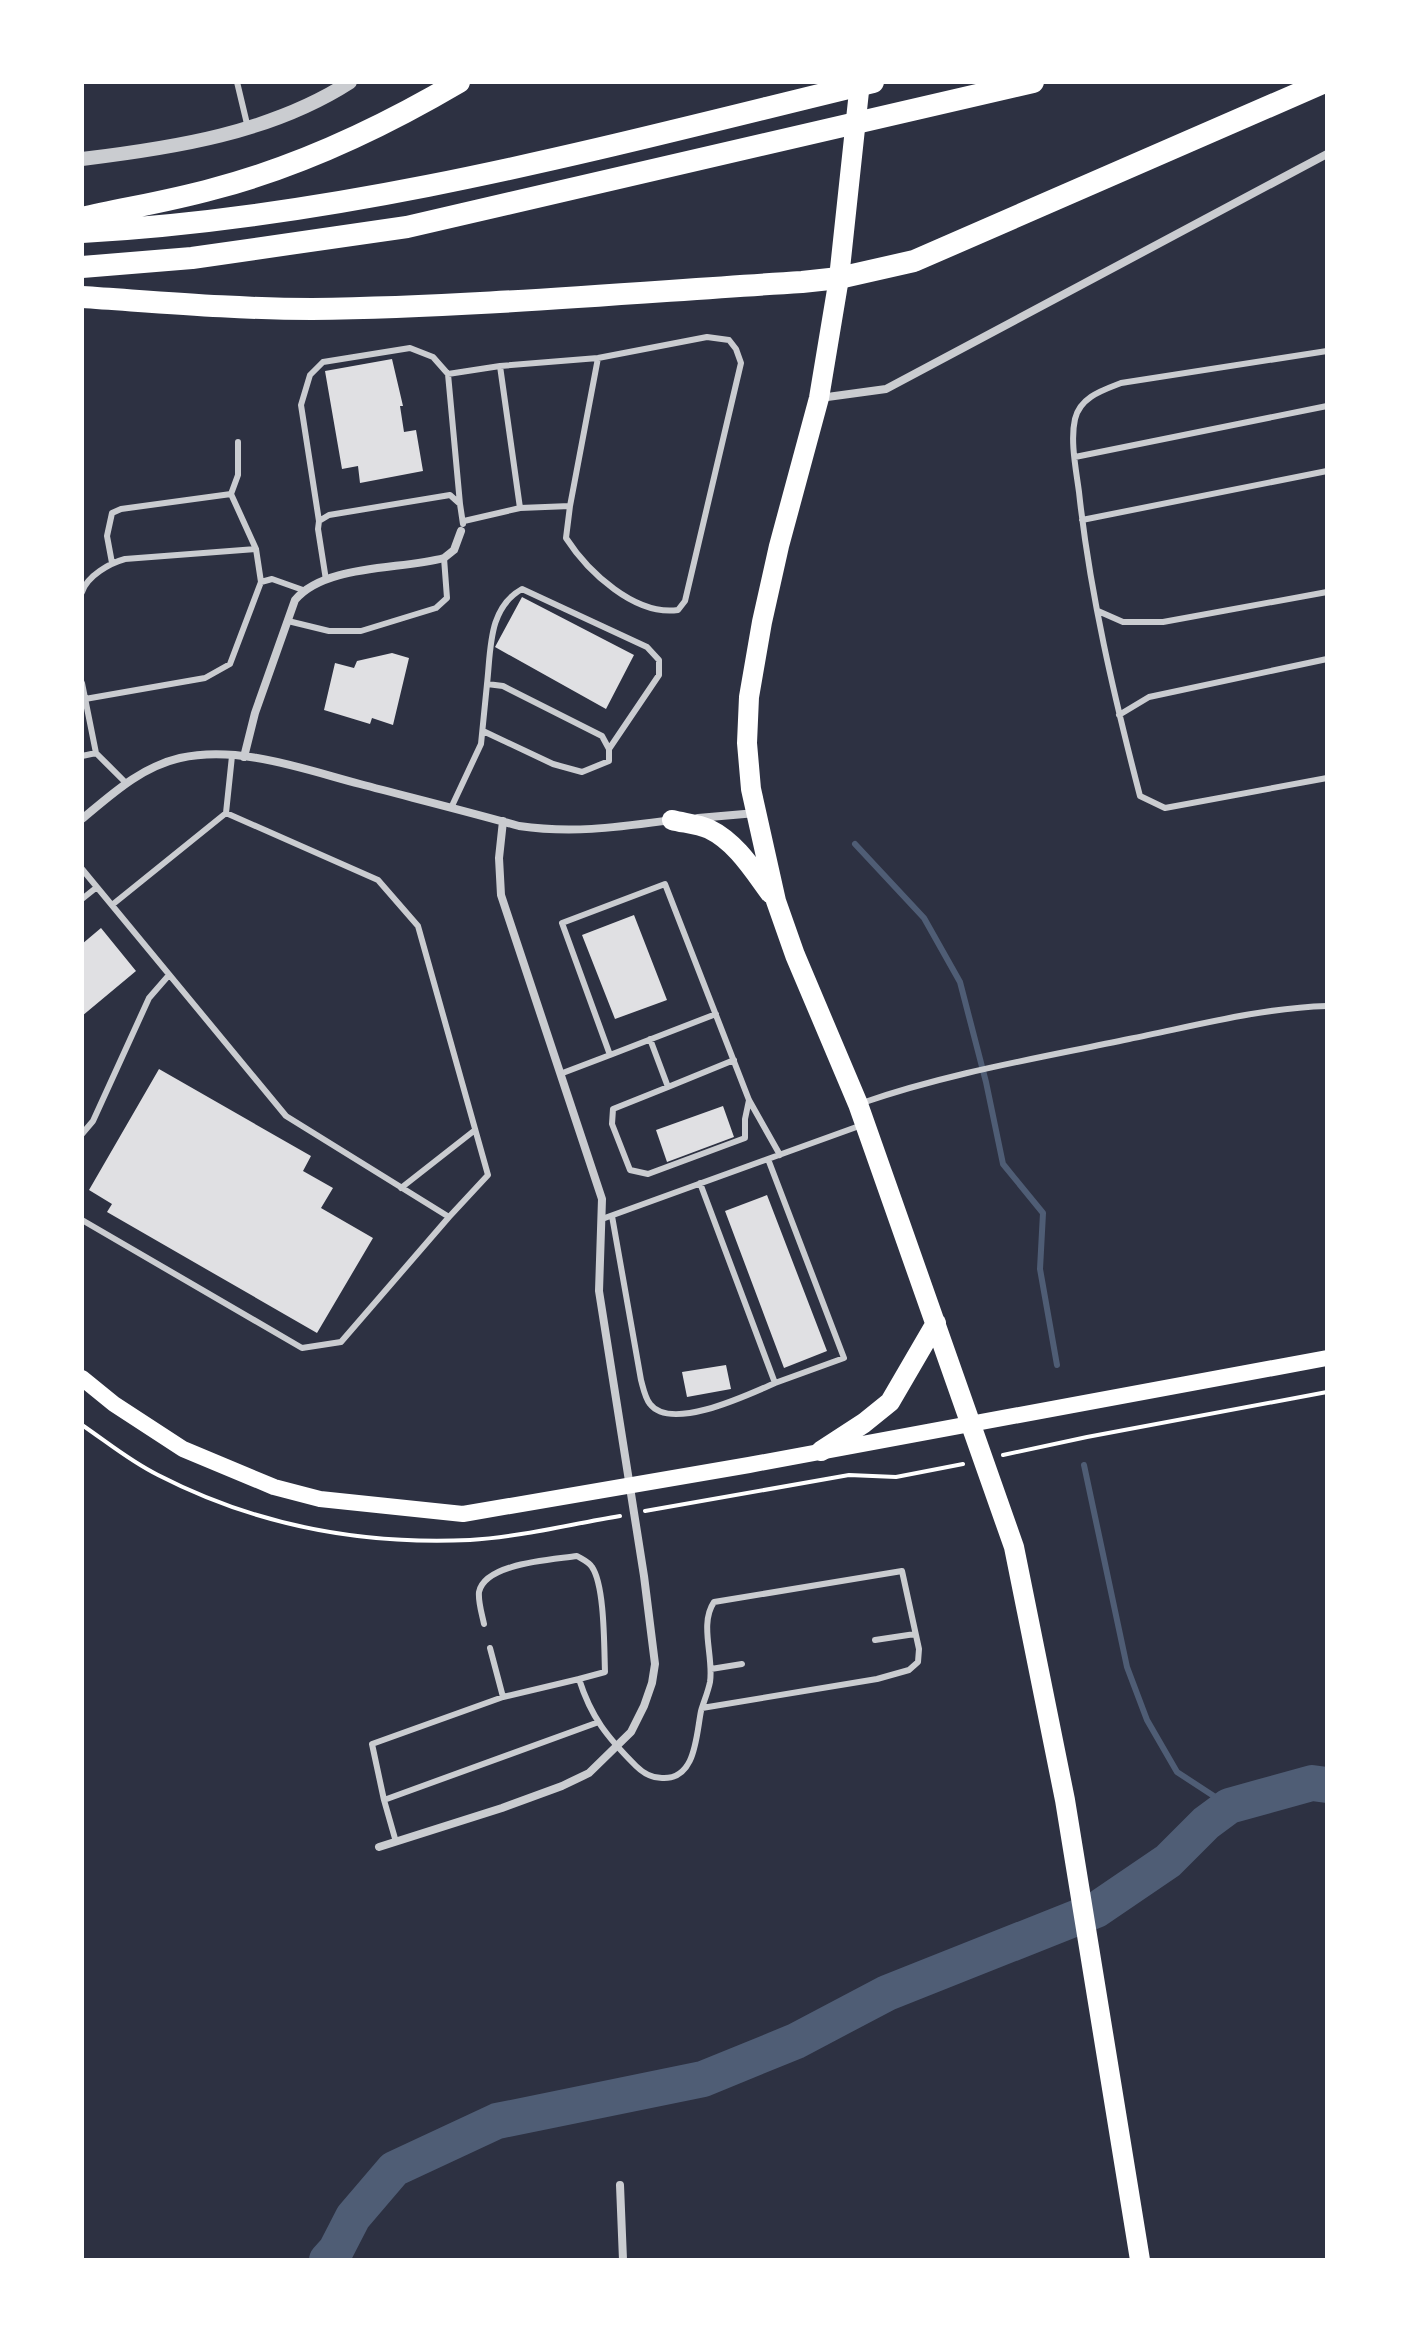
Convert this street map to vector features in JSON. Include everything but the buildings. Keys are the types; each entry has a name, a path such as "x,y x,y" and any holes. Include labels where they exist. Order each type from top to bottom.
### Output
{"highway":[{"path":"82,218 213,189 270,171 337,146 399,117 459,82"},
{"path":"82,232 230,219 373,198 444,184 873,82"},
{"path":"82,267 192,258 407,227 1033,82"},
{"path":"82,297 311,309 407,306 839,278 914,261 1325,82"}],"main road":[{"path":"860,82 839,278 819,398 779,546 749,697 747,743 751,789 776,901 795,955 862,1113 1014,1547 1065,1800 1140,2260"},
{"path":"672,820 708,829 725,840 776,901"},
{"path":"821,1451 890,1402 936,1323"},
{"path":"82,1378 114,1404 183,1449 274,1487 320,1499 463,1514 629,1487 1327,1358"}],"street":[{"path":"82,159 138,152 248,128 315,104 350,82"},
{"path":"819,398 886,389 1327,154"},
{"path":"244,757 255,713 295,600 303,590 326,580 444,558 454,550 463,526"},
{"path":"82,819 126,783 155,766 179,758 207,755 271,761 503,821 554,831 590,831 757,813"},
{"path":"379,1847 562,1786 589,1773 631,1732 644,1706 655,1664 599,1291 602,1199 501,895 499,858 503,821"},
{"path":"620,2185 623,2260"}],"lane":[{"path":"237,82 248,128"},
{"path":"448,374 500,366 598,358 707,337 729,340 741,363 685,601 678,610 661,612 619,593 581,562 566,538 598,358"},
{"path":"326,580 301,405 310,375 323,362 410,348 433,357 448,374 463,526 520,508 570,506"},
{"path":"1327,351 1121,383 1092,394 1075,417 1075,457 1082,520 1119,715 1140,796 1165,808 1327,778"},
{"path":"500,366 520,508"},
{"path":"1075,457 1327,406"},
{"path":"85,699 205,678 230,664 261,582 256,549 231,494 238,475 238,442"},
{"path":"1082,520 1327,471"},
{"path":"112,563 107,536 112,513 121,509 231,494"},
{"path":"319,521 329,515 441,495 450,495 460,504"},
{"path":"82,592 84,585 112,563 125,559 256,549"},
{"path":"288,621 329,631 361,631 436,608 447,598 444,558"},
{"path":"261,582 272,579 303,590"},
{"path":"451,808 481,744 494,622 508,597 522,589 647,647 659,660 659,675 609,749"},
{"path":"1098,611 1123,622 1163,622 1327,592"},
{"path":"1119,715 1149,697 1327,659"},
{"path":"82,683 96,753 126,783"},
{"path":"483,731 553,764 582,772 609,761 609,749 602,736 503,686 487,684"},
{"path":"82,756 96,753"},
{"path":"112,905 226,813 232,756"},
{"path":"82,1220 302,1348 341,1342 488,1175 418,926 378,880 226,813"},
{"path":"82,869 286,1116 449,1217"},
{"path":"610,1055 562,923 665,884 749,1100 780,1155"},
{"path":"82,899 97,887"},
{"path":"82,1134 93,1121 149,998 169,975"},
{"path":"602,1219 780,1155 916,1084 1251,1014 1327,1006"},
{"path":"560,1074 716,1014"},
{"path":"650,1039 668,1087"},
{"path":"734,1060 613,1109 612,1124 630,1170 648,1174 745,1138 749,1100"},
{"path":"401,1188 475,1130"},
{"path":"612,1216 641,1380 650,1404 667,1415 734,1402 775,1383 844,1358 768,1159"},
{"path":"700,1183 775,1383"},
{"path":"396,1842 372,1744 503,1697 605,1672 597,1580 591,1565 577,1556 496,1570 482,1583 478,1595 484,1624"},
{"path":"579,1679 596,1723 618,1747 642,1772 657,1778 674,1778 686,1770 693,1750 702,1708 710,1683 707,1623 714,1602 902,1571 918,1662 909,1670 877,1679 702,1708"},
{"path":"875,1640 915,1634"},
{"path":"490,1648 503,1697"},
{"path":"711,1669 742,1664"},
{"path":"384,1800 596,1723"}],"path":[{"path":"1033,1449 1327,1392"}],"waterway":[{"path":"855,844 924,918 960,982 1003,1164 1043,1213 1040,1269 1057,1365"},
{"path":"1084,1465 1127,1667 1147,1720 1177,1772 1229,1806"},
{"path":"327,2260 336,2250 353,2217 394,2169 497,2121 703,2079 796,2041 887,1993 1096,1910 1168,1861 1206,1823 1229,1806 1312,1783 1327,1785"}]}
